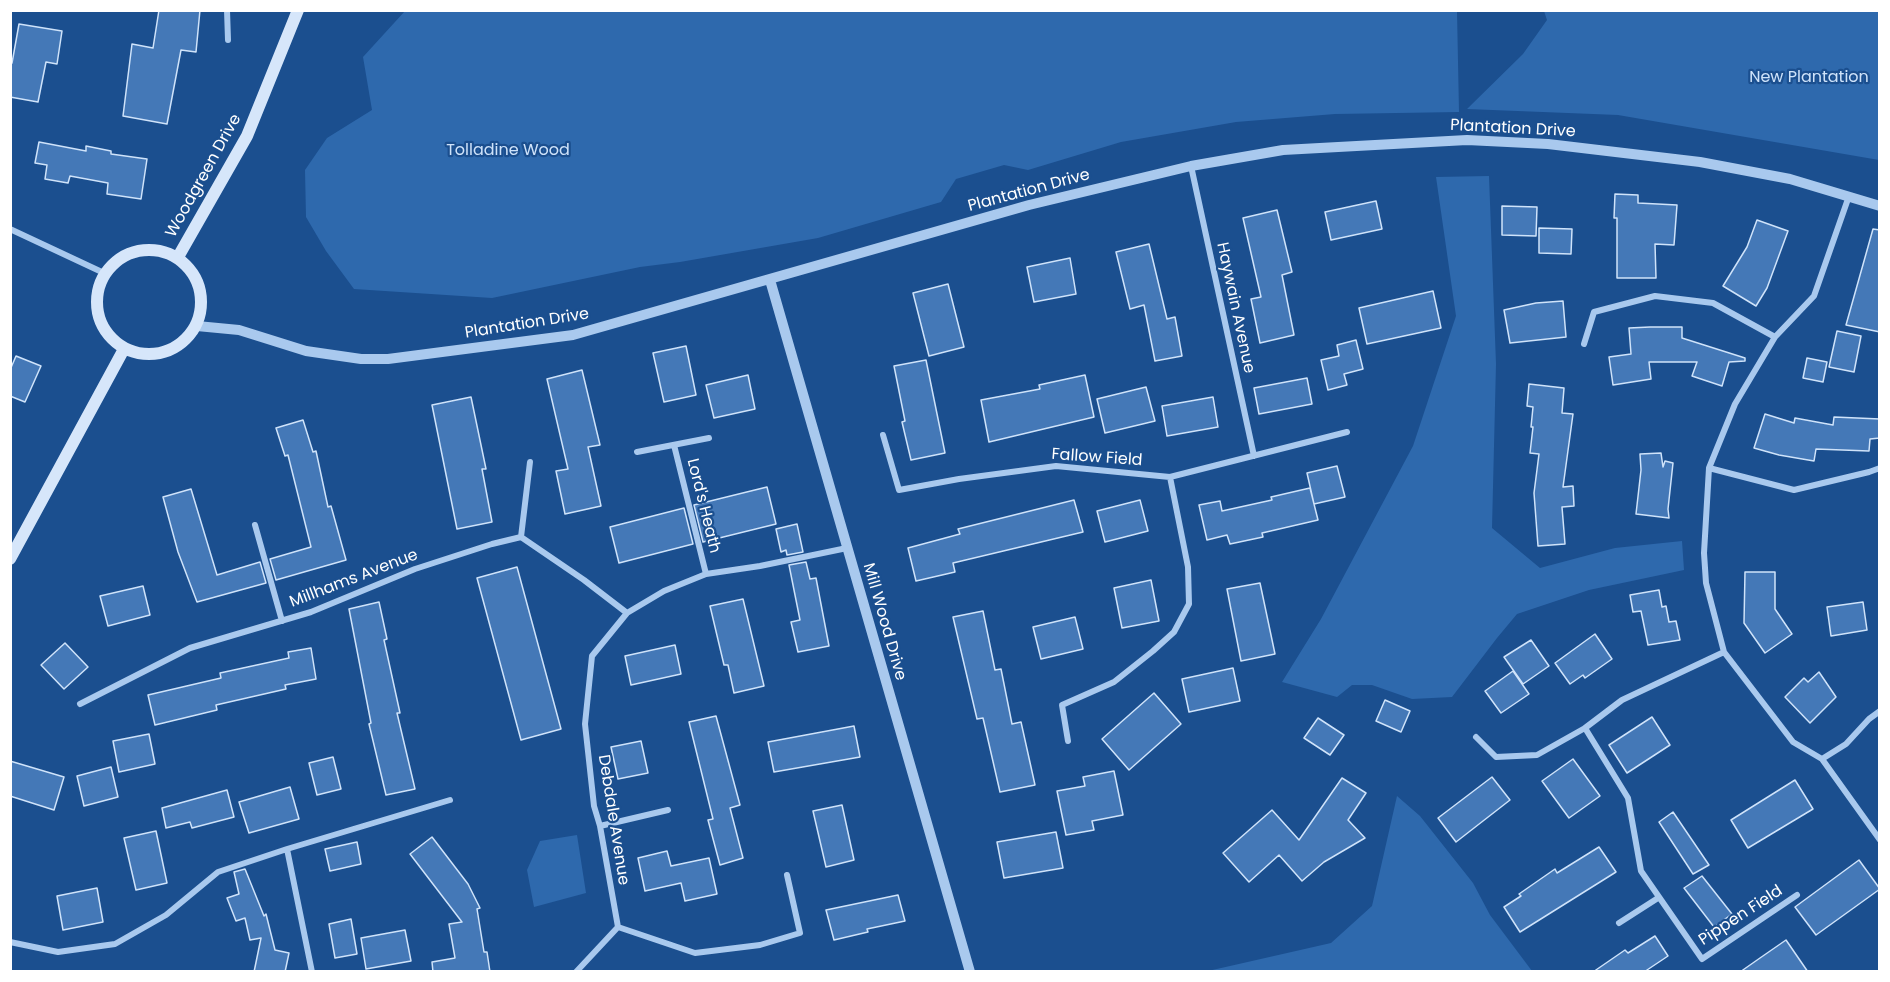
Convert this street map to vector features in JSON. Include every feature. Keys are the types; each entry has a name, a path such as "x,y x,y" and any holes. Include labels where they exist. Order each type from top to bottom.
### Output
{"main road":[{"name":"Woodgreen Drive","path":"178,257 247,136 298,10"},
{"path":"154,249 178,257 197,278 203,306 197,326 176,348 150,356 124,349 103,330 96,298 104,273 128,253 154,249"},
{"path":"10,559 124,349"}],"street":[{"path":"226,10 228,40"},
{"name":"Plantation Drive","path":"197,326 239,330 306,351 361,359 388,359 573,335 1029,206 1191,166 1283,150 1467,140 1548,144 1700,162 1790,179 1880,206"},
{"name":"Haywain Avenue","path":"1191,166 1254,456"},
{"path":"1849,195 1814,296 1775,337 1735,404 1709,468 1704,553 1706,583 1724,652 1793,742 1822,759 1880,840"},
{"path":"10,229 104,273"},
{"name":"Mill Wood Drive","path":"770,280 970,972"},
{"path":"1584,344 1594,312 1655,296 1713,303 1775,337"},
{"name":"Fallow Field","path":"883,435 898,490 1056,466 1170,477 1347,432"},
{"name":"Lord's Heath","path":"638,452 709,438"},
{"name":"Lord's Heath","path":"674,445 706,574"},
{"path":"530,462 521,537 627,613"},
{"path":"1709,468 1794,490 1880,468"},
{"path":"1068,741 1062,705 1114,682 1153,651 1174,632 1189,604 1188,567 1170,477"},
{"path":"255,525 282,621"},
{"name":"Millhams Avenue","path":"80,704 190,648 311,612 415,569 521,537"},
{"name":"Debdale Avenue","path":"618,927 600,826 594,806 585,724 592,656 627,613 664,591 706,574 760,566 847,548"},
{"path":"1476,737 1496,757 1537,755 1585,728 1622,700 1724,652"},
{"path":"1822,759 1846,744 1869,719 1880,711"},
{"name":"Pippen Field","path":"1585,728 1628,798 1641,871 1702,959 1797,896"},
{"path":"10,942 58,952 115,944 166,915 218,872 450,800"},
{"path":"600,826 668,810"},
{"path":"287,849 312,972"},
{"path":"576,972 618,927 695,953 760,945 800,933 787,875"},
{"path":"1619,924 1658,898"}],"green space":[{"name":"Tolladine Wood","path":"405,11 1457,11 1459,112 1335,114 1236,122 1121,142 1028,170 1004,165 956,179 941,202 818,238 640,267 492,298 354,289 326,251 306,217 305,170 327,138 372,110 363,57"},
{"name":"New Plantation","path":"1544,11 1879,11 1879,160 1618,115 1467,109 1523,54 1547,20"},
{"path":"1489,176 1496,364 1492,528 1540,568 1615,548 1682,541 1684,570 1589,590 1517,614 1452,697 1412,699 1372,685 1352,685 1337,697 1282,682 1321,619 1413,446 1456,316 1436,177"},
{"path":"1397,796 1420,816 1473,883 1490,915 1532,971 1208,971 1331,943 1372,906"},
{"path":"577,835 586,893 534,907 527,870 540,841"}],"building":[{"path":"159,10 200,10 196,52 181,50 167,124 123,116 132,44 153,48"},
{"path":"19,24 62,31 57,64 46,62 38,102 10,97 10,63 12,63"},
{"path":"39,142 86,151 86,146 111,151 111,154 147,159 141,199 107,194 108,183 70,176 68,183 45,179 47,165 35,163"},
{"path":"1615,194 1638,195 1638,203 1677,205 1674,245 1655,244 1656,278 1617,278"},
{"path":"1376,201 1382,229 1331,240 1325,212"},
{"path":"1502,206 1537,207 1536,236 1502,235"},
{"path":"1277,210 1292,272 1282,275 1294,335 1260,343 1251,299 1261,297 1243,218"},
{"path":"1757,220 1788,231 1767,288 1756,306 1723,286 1747,247"},
{"path":"1539,228 1572,229 1571,254 1539,253"},
{"path":"1873,229 1880,230 1880,332 1846,325"},
{"path":"1149,244 1167,319 1175,317 1182,356 1155,361 1144,305 1130,309 1116,252"},
{"path":"1070,258 1076,294 1034,302 1027,267"},
{"path":"948,284 964,347 929,356 913,293"},
{"path":"1433,291 1441,328 1367,344 1359,308"},
{"path":"1563,301 1566,337 1510,343 1504,310 1536,303"},
{"path":"1682,327 1682,338 1745,358 1745,361 1729,362 1722,386 1692,376 1697,362 1649,362 1651,379 1613,385 1609,357 1631,354 1629,328"},
{"path":"1837,331 1861,336 1854,372 1829,367"},
{"path":"1356,340 1363,369 1344,374 1347,385 1328,390 1321,360 1339,356 1337,345"},
{"path":"686,346 696,395 664,402 653,353"},
{"path":"16,356 41,366 25,402 10,396 10,370"},
{"path":"1807,358 1827,362 1823,382 1803,378"},
{"path":"926,360 945,453 911,460 902,422 905,421 894,366"},
{"path":"582,370 600,445 588,447 601,506 565,514 556,471 568,469 547,379"},
{"path":"748,375 755,409 714,418 706,385"},
{"path":"1085,375 1094,417 989,442 981,400 1040,389 1039,385"},
{"path":"1307,378 1312,404 1259,414 1254,388"},
{"path":"1529,384 1564,388 1562,413 1573,414 1563,487 1573,486 1574,506 1562,507 1565,544 1538,546 1534,493 1539,454 1530,453 1533,407 1527,406"},
{"path":"1146,387 1155,421 1105,433 1097,399"},
{"path":"471,397 486,469 482,469 492,522 457,529 432,405"},
{"path":"1213,397 1218,427 1167,436 1162,406"},
{"path":"1765,414 1794,423 1795,418 1833,425 1834,417 1880,419 1880,438 1870,439 1869,451 1816,449 1814,461 1779,455 1754,448"},
{"path":"303,420 313,452 316,451 328,507 331,506 346,560 276,580 270,559 311,547 288,455 285,456 276,428"},
{"path":"1661,453 1663,467 1665,461 1673,463 1669,518 1636,514 1641,470 1640,454"},
{"path":"1337,466 1345,497 1314,504 1307,473"},
{"path":"767,487 776,524 703,542 694,505"},
{"path":"1310,488 1318,520 1262,533 1263,537 1230,544 1227,535 1207,540 1199,505 1220,501 1222,511 1272,500 1271,497"},
{"path":"191,489 217,575 260,562 266,583 197,602 178,552 163,497"},
{"path":"1074,500 1083,532 953,563 955,572 916,581 908,548 960,534 958,529"},
{"path":"1140,500 1148,531 1105,542 1097,511"},
{"path":"684,508 693,544 619,563 610,527"},
{"path":"797,524 803,552 787,555 786,550 781,552 776,529"},
{"path":"806,562 810,579 816,578 829,646 798,652 791,622 800,620 789,565"},
{"path":"517,567 561,729 521,740 477,578"},
{"path":"1745,572 1775,572 1775,609 1792,634 1765,653 1744,623"},
{"path":"1151,580 1159,621 1122,628 1114,588"},
{"path":"1260,583 1275,654 1241,661 1227,589"},
{"path":"143,586 150,615 108,626 100,596"},
{"path":"1659,590 1662,607 1666,606 1669,622 1676,621 1680,640 1648,645 1641,611 1633,612 1630,595"},
{"path":"743,599 764,686 734,693 728,665 724,665 710,606"},
{"path":"379,602 387,639 384,640 400,713 397,713 415,789 386,795 369,724 371,723 349,609"},
{"path":"1863,602 1867,630 1831,636 1827,607"},
{"path":"983,611 995,670 1001,669 1012,724 1021,722 1035,785 1000,792 983,718 977,719 953,617"},
{"path":"1075,617 1083,649 1041,659 1033,627"},
{"path":"1595,634 1612,659 1585,678 1583,675 1570,684 1555,663"},
{"path":"1531,640 1549,666 1523,684 1504,657"},
{"path":"65,643 88,667 64,689 41,665"},
{"path":"675,645 681,674 631,685 625,656"},
{"path":"311,648 316,679 285,685 286,689 216,705 217,710 155,725 148,695 221,678 220,673 289,658 288,652"},
{"path":"1233,668 1240,701 1189,712 1182,679"},
{"path":"1513,671 1529,694 1501,713 1485,691"},
{"path":"1819,672 1836,697 1810,723 1785,697 1804,678 1808,682"},
{"path":"1154,693 1181,724 1129,770 1102,739"},
{"path":"1385,700 1410,711 1401,732 1376,721"},
{"path":"716,716 740,805 730,808 743,858 720,865 708,820 713,819 689,722"},
{"path":"1652,717 1670,745 1627,773 1609,745"},
{"path":"1318,718 1344,735 1330,755 1304,738"},
{"path":"854,726 860,757 774,772 768,742"},
{"path":"149,734 155,764 119,772 113,741"},
{"path":"641,741 648,773 618,779 611,747"},
{"path":"333,757 341,789 317,795 309,763"},
{"path":"1573,759 1600,796 1569,818 1542,781"},
{"path":"10,761 64,777 54,810 10,796"},
{"path":"111,767 118,797 84,806 77,776"},
{"path":"1114,771 1123,815 1092,821 1094,830 1066,835 1057,791 1085,786 1083,777"},
{"path":"1492,777 1510,800 1456,842 1438,818"},
{"path":"1342,778 1366,793 1348,820 1365,838 1324,862 1302,881 1279,855 1249,882 1223,853 1272,810 1299,840"},
{"path":"1795,780 1813,809 1748,848 1731,820"},
{"path":"290,787 299,819 249,833 239,802"},
{"path":"227,790 234,817 192,828 190,822 166,828 162,808"},
{"path":"842,805 854,860 826,867 813,811"},
{"path":"1673,812 1709,865 1693,874 1659,822"},
{"path":"156,831 167,883 136,890 124,838"},
{"path":"1056,832 1063,868 1004,878 997,842"},
{"path":"432,837 468,884 480,908 477,909 484,952 487,952 490,972 433,972 432,962 455,958 449,924 462,922 410,854"},
{"path":"357,842 361,864 330,871 325,849"},
{"path":"1599,847 1616,872 1520,932 1504,907 1555,869 1557,873"},
{"path":"667,851 671,866 709,858 717,894 685,901 681,883 645,891 638,858"},
{"path":"1859,860 1880,889 1816,935 1795,907"},
{"path":"245,869 264,916 266,914 275,950 289,953 285,972 254,972 261,938 250,940 245,918 236,921 227,898 239,894 234,872"},
{"path":"1702,876 1732,914 1714,927 1684,888"},
{"path":"97,888 103,922 63,930 57,896"},
{"path":"898,895 905,921 867,929 868,932 834,940 826,910"},
{"path":"351,919 357,954 335,958 329,924"},
{"path":"405,930 411,961 366,969 361,938"},
{"path":"1655,936 1668,956 1644,972 1593,972 1625,950 1628,953"},
{"path":"1786,940 1808,972 1740,972 1760,958"}]}
